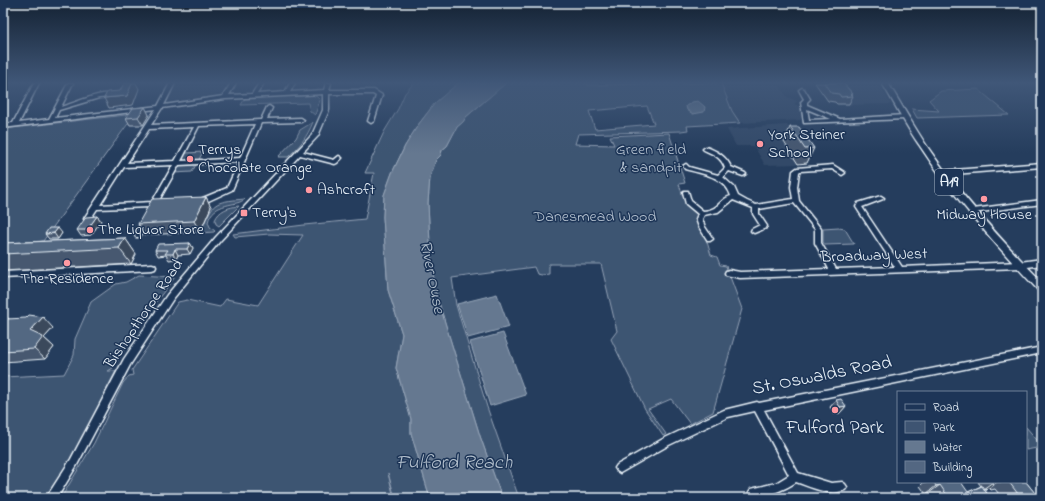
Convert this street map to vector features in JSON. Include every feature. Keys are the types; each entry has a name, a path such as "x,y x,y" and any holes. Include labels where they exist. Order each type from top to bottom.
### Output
{"main road":[{"name":"A19","path":"899,106 942,173 973,211 1042,288"}],"street":[{"path":"15,124 25,106"},
{"path":"51,120 57,109 72,106"},
{"path":"3,126 164,106"},
{"name":"Bishopthorpe Road","path":"51,498 74,462 127,362 170,297 220,236 315,136 326,106"},
{"path":"371,121 375,106"},
{"path":"804,106 806,122 905,117"},
{"path":"805,106 839,120"},
{"path":"87,220 160,107"},
{"path":"190,203 202,202 230,189 261,121 269,108"},
{"path":"148,126 301,120"},
{"path":"138,235 198,124"},
{"path":"706,149 723,157 728,168 743,174"},
{"path":"300,153 335,163"},
{"path":"123,165 243,160"},
{"path":"942,173 1042,165"},
{"path":"686,166 687,168 719,177 732,188 735,197 756,207 796,201"},
{"path":"834,272 818,243 818,229 796,201 794,187 796,171 833,167 842,173"},
{"path":"719,177 728,168"},
{"path":"686,192 688,202 702,213 713,212 720,208 724,202 735,197"},
{"path":"881,198 860,205 859,207 900,269"},
{"path":"973,211 1042,202"},
{"path":"95,207 151,210 162,204"},
{"path":"754,231 766,227 756,214 756,207"},
{"path":"702,213 699,219 702,228 710,239"},
{"name":"Broadway West","path":"729,273 740,275 834,272 1020,265 1042,262"},
{"path":"3,275 152,267"},
{"name":"St. Oswalds Road","path":"620,468 666,442 716,417 757,406 1042,350"},
{"path":"757,406 795,477 831,488 842,487"},
{"path":"754,492 765,491 787,483 795,477"}],"shaded area":[{"path":"730,106 800,106 801,107 801,120 740,123"},
{"name":"York Steiner School","path":"787,125 798,142 784,143 798,164 765,165 754,146 736,146 727,129"}],"green space":[{"path":"309,106 318,106 315,115 310,111"},
{"path":"399,106 432,106 418,125 405,146 392,173 384,195 383,217 388,290 402,334 396,368 411,419 411,433 430,498 395,498 388,473 394,498 61,498 94,443 123,383 129,376 133,375 132,370 178,302 187,300 220,307 226,299 258,305 303,235 269,234 235,237 233,234 365,219 374,173 365,173 384,132"},
{"path":"478,106 643,106 589,111 595,129 654,124 647,106 730,106 740,123 687,126 688,130 681,131 578,134 575,144 614,145 610,136 669,133 685,183 679,184 684,200 698,215 696,218 704,232 711,255 717,257 720,265 726,266 742,309 713,412 690,424 671,399 648,409 666,434 663,436 645,409 611,339 617,331 601,264 549,264 549,274 542,275 537,274 534,267 452,278 456,305 487,407 519,498 502,498 480,436 435,290 430,244 428,203 430,177 436,160 441,155 442,150 447,146 457,127 466,117"},
{"path":"935,106 999,106 1009,115 917,118 912,109 939,111"},
{"path":"135,114 43,241 3,244 3,129"},
{"path":"313,122 306,137 288,157 278,157 296,138 300,130"},
{"path":"203,152 192,172 174,173 186,153"},
{"path":"245,199 215,211 211,215 208,222 210,227 215,231 200,233 211,209 226,201"},
{"path":"239,206 219,226 216,224 215,220 222,211"},
{"path":"823,229 845,229 854,244 825,245 823,242"},
{"path":"139,275 175,277 139,324 113,368 108,371 116,371 76,450 45,498 3,498 3,377 64,374 74,355 75,339 91,302 116,284 126,282"},
{"path":"1027,428 1042,446 1027,450"}],"water":[{"path":"432,106 478,106 457,127 447,146 442,150 441,155 436,160 430,177 428,203 430,244 435,290 480,436 502,498 430,498 411,433 411,419 396,368 402,334 388,290 383,217 384,195 392,173 405,146 418,125"},
{"path":"686,106 705,107 704,112 693,114 687,110"},
{"path":"497,294 509,327 468,338 457,304"},
{"path":"503,333 526,395 490,406 470,342"}],"building":[{"path":"145,107 138,117 126,118 133,108"},
{"path":"790,127 799,127 814,148 805,149"},
{"path":"206,197 194,221 138,224 152,199"},
{"path":"97,216 87,230 77,230 86,217"},
{"path":"49,228 58,228 54,233 45,234"},
{"path":"125,238 119,248 3,254 3,243"},
{"path":"190,243 187,249 175,249 173,254 165,254 168,250 155,250 158,244"},
{"path":"29,315 43,317 30,331 43,337 34,349 3,351 3,318 26,318"},
{"path":"841,399 846,406 840,407 836,400"},
{"path":"934,483 962,483 968,492 982,486 990,498 949,498 940,485 936,486"},
{"path":"1010,483 1027,483 1039,498 1021,498"}],"place":[{"name":"York Steiner School","path":"760,144"},
{"name":"Terrys Chocolate Orange","path":"190,159"},
{"name":"Ashcroft","path":"309,190"},
{"name":"Midway House","path":"984,199"},
{"name":"Terry's","path":"244,213"},
{"name":"The Liquor Store","path":"90,230"},
{"name":"The Residence","path":"67,263"},
{"name":"Fulford Park","path":"835,410"}],"park label":[{"name":"Green field & sandpit","path":"651,159"},
{"name":"Danesmead Wood","path":"595,217"}],"water label":[{"name":"River Ouse","path":"432,277"},
{"name":"Fulford Reach","path":"454,463"}]}
